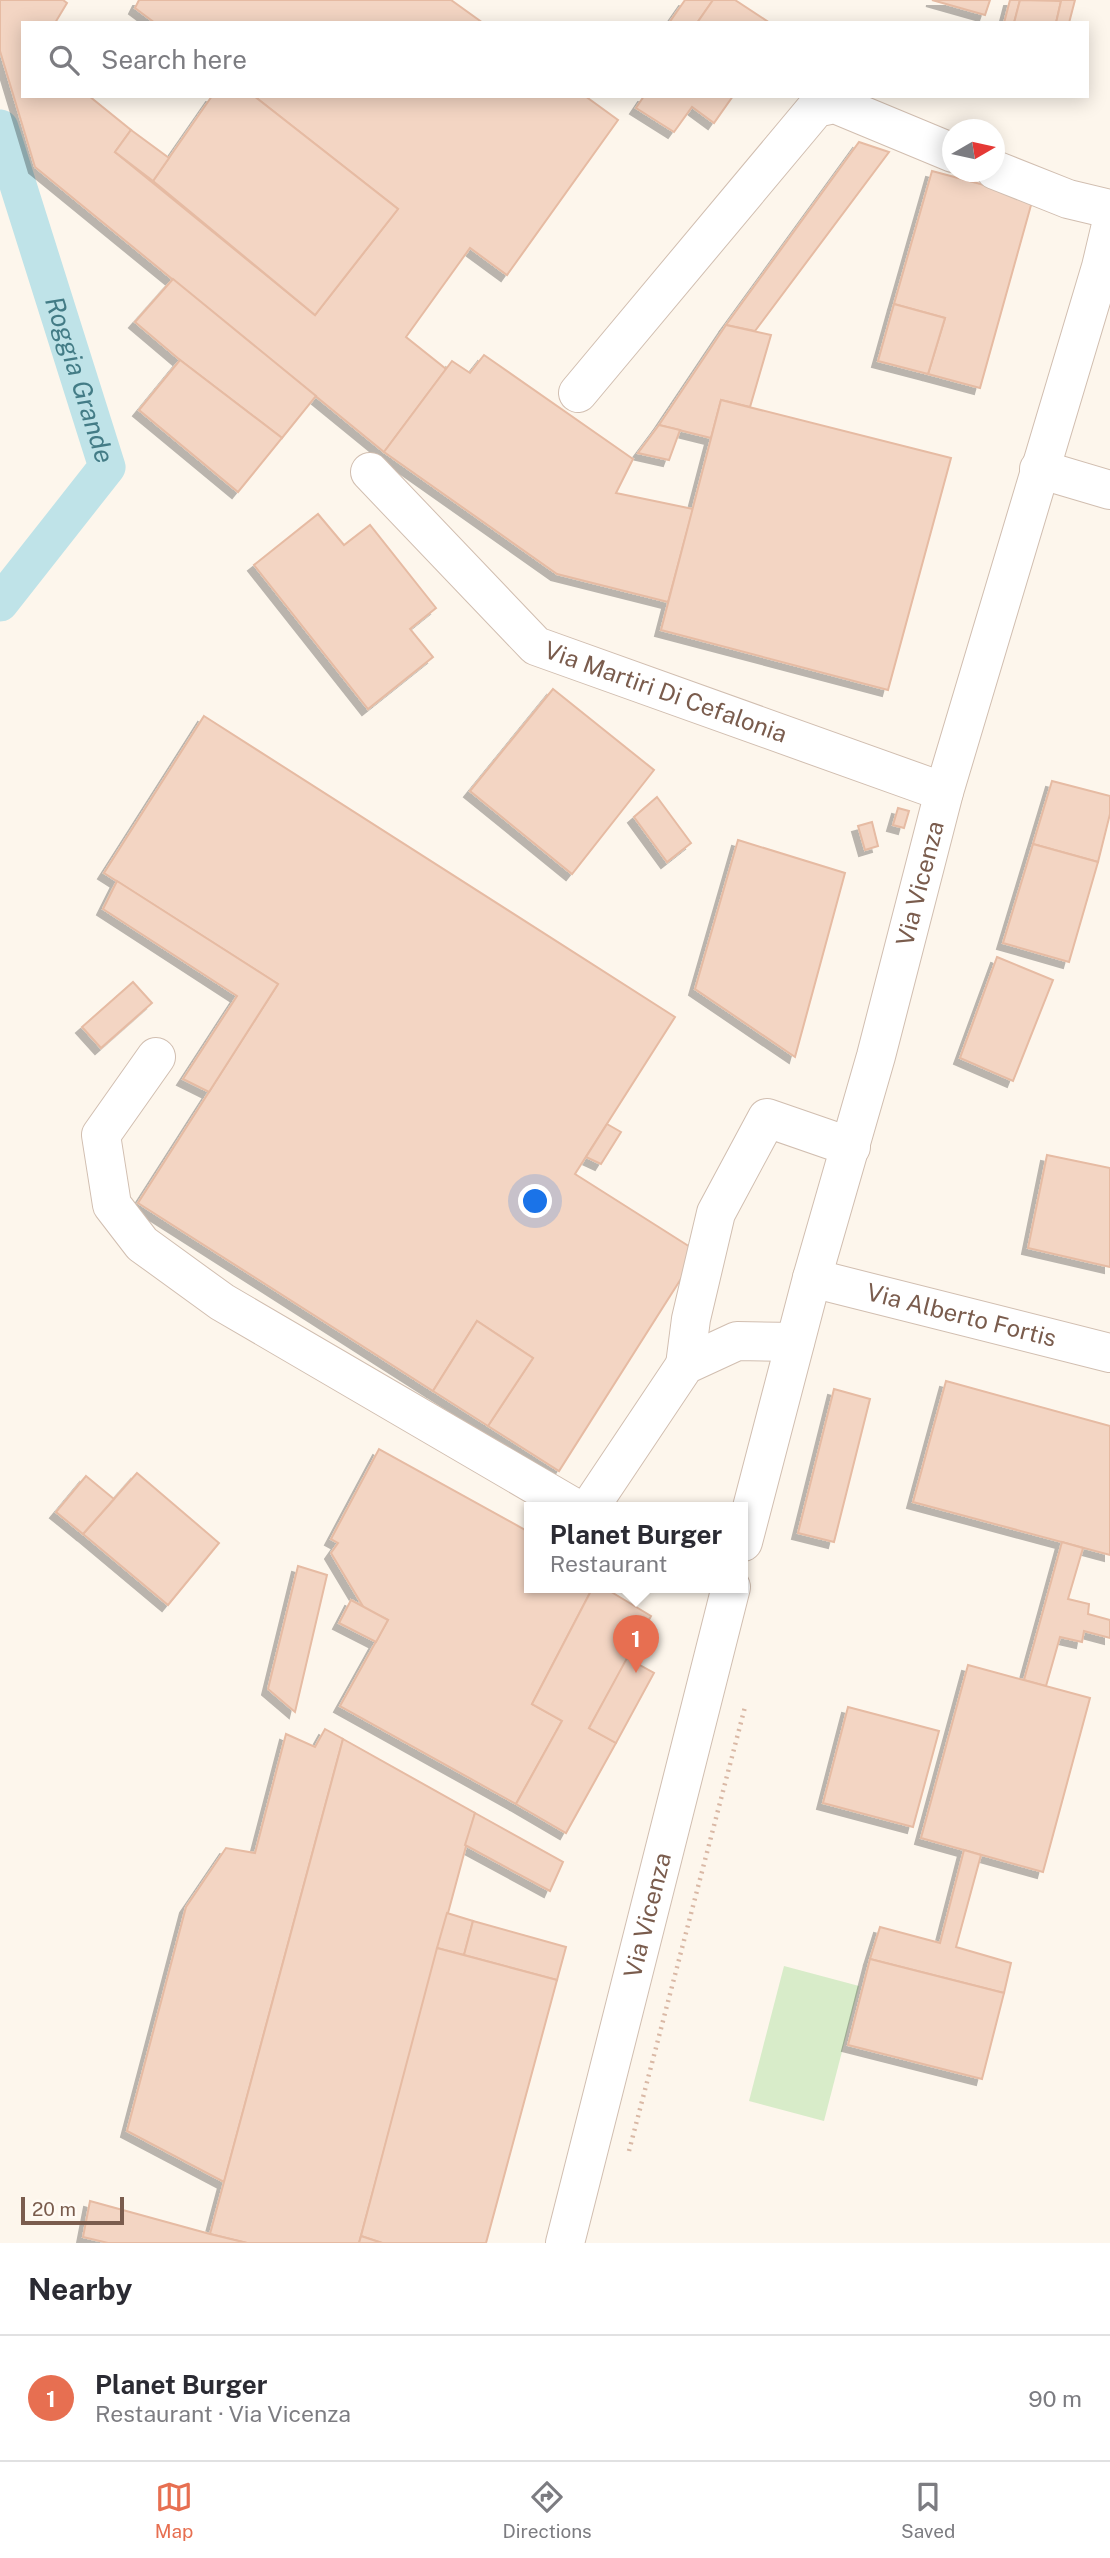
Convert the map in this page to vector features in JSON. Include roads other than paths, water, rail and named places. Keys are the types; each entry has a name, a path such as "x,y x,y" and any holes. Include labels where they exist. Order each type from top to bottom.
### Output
{"street":[{"path":"578,393 816,108 835,104 942,148"},
{"path":"1005,174 1068,199 1110,209"},
{"name":"Via Vicenza","path":"748,1523 812,1278 880,1043 944,792 1039,469 1105,268 1110,229"},
{"path":"1039,469 1110,490"},
{"name":"Via Martiri Di Cefalonia","path":"370,472 536,646 944,792"},
{"path":"156,1057 101,1135 112,1205 142,1244 222,1302 564,1502"},
{"path":"593,1502 685,1366 691,1319 716,1213 767,1118 851,1147"},
{"name":"Via Alberto Fortis","path":"812,1278 1110,1353"},
{"path":"685,1366 737,1341 795,1342"},
{"name":"Via Vicenza","path":"565,2243 729,1593"}],"waterway":[{"name":"Roggia Grande","path":"0,128 107,467 0,603"}],"place":[{"name":"Planet Burger","path":"636,1673"}]}
